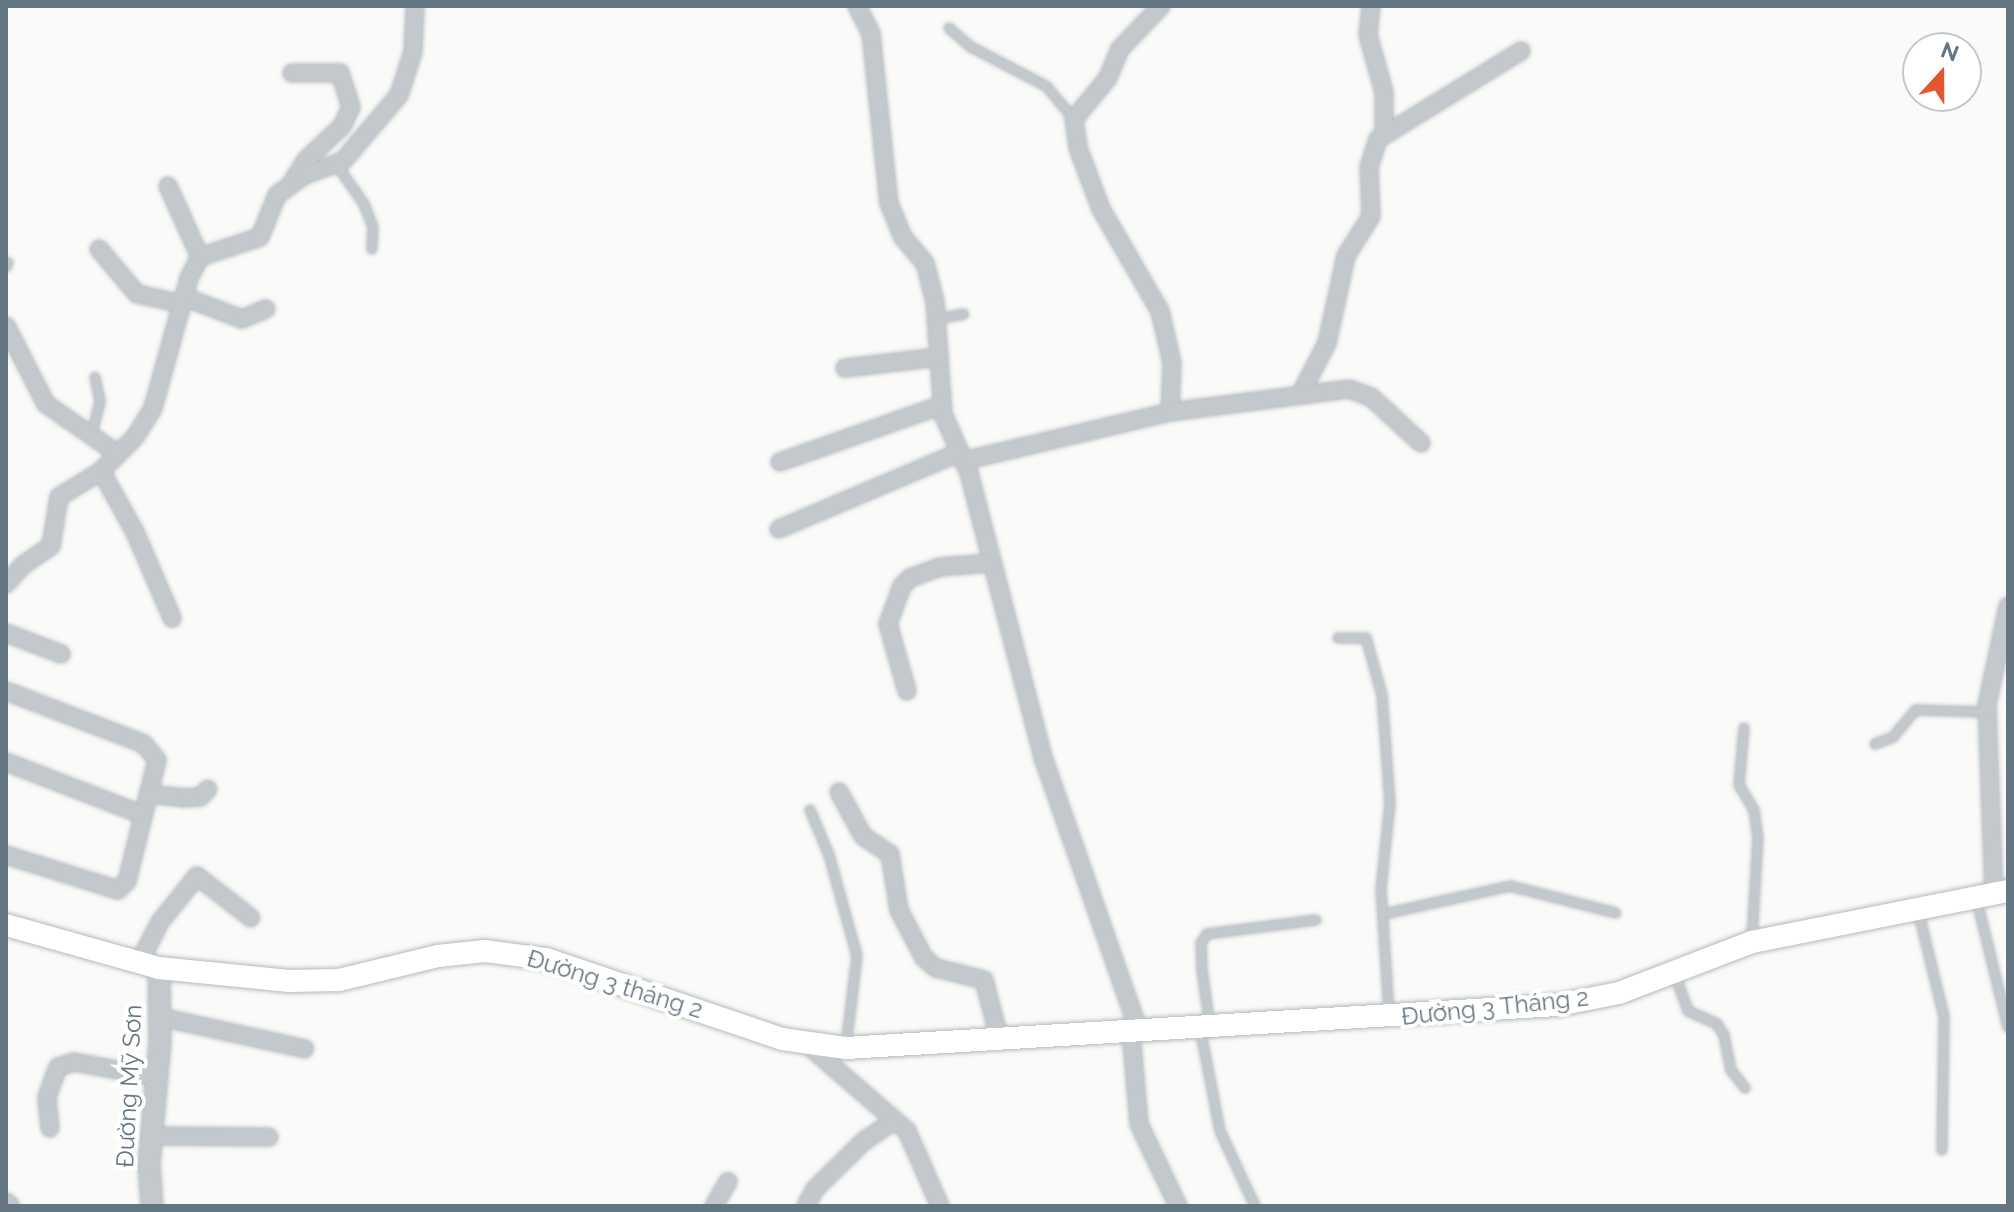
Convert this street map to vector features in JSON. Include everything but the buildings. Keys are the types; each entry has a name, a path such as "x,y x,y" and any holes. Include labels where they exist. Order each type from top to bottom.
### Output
{"main road":[{"name":"Đường 3 Tháng 2","path":"1084,1035 1558,1005 1619,993 1752,942 1993,896"},
{"name":"Đường 3 tháng 2","path":"6,925 149,965 289,981 339,980 438,956 485,951 546,959 809,1046 846,1048 1084,1035"}],"street":[{"path":"291,183 336,163 358,148 407,82 415,6"},
{"path":"857,6 871,33 889,203 902,236 925,263 936,319 942,405 960,457 1044,760 1127,1031 1139,1124 1178,1206"},
{"path":"1161,6 1120,49 1107,79 1074,119 1078,148 1101,209 1160,311 1172,363 1170,412"},
{"path":"1371,6 1368,35 1384,92 1384,135"},
{"path":"1301,393 1327,343 1346,256 1371,216 1369,167 1378,139 1521,51"},
{"path":"200,257 260,237 277,195 291,183 306,160 342,126 351,107 340,73 292,73"},
{"path":"6,584 23,565 51,546 59,497 101,471 153,408 183,301 200,257 168,186"},
{"path":"99,249 137,294 183,301 242,319 266,309"},
{"path":"6,326 46,404 118,454"},
{"path":"845,368 939,357"},
{"path":"779,529 960,457 1170,412 1301,393 1349,389 1371,397 1421,443"},
{"path":"780,462 942,405"},
{"path":"101,471 135,532 172,618"},
{"path":"907,691 888,624 902,586 910,578 940,567 990,563"},
{"path":"1993,896 1988,712 2008,606"},
{"path":"6,633 61,654"},
{"path":"6,691 154,750 157,760 141,814 127,881 118,890 6,855"},
{"path":"6,762 141,814"},
{"path":"148,794 200,797 208,789"},
{"path":"839,792 863,836 890,854 899,910 924,958 936,968 984,980 1000,1041"},
{"path":"149,965 160,922 197,876 251,918"},
{"name":"Đường Mỹ Sơn","path":"149,965 160,1017 150,1136 152,1206"},
{"path":"160,1017 305,1049"},
{"path":"809,1046 842,1080 895,1120 918,1148 922,1173 940,1206"},
{"path":"50,1128 47,1097 58,1067 74,1062 155,1077"},
{"path":"806,1206 815,1189 864,1141 895,1120"},
{"path":"150,1136 269,1137"},
{"path":"714,1206 728,1182"},
{"path":"6,1202 11,1206"}],"lane":[{"path":"949,28 971,47 1046,86 1074,119"},
{"path":"336,163 364,204 373,227 372,249"},
{"path":"936,319 964,314"},
{"path":"92,434 100,401 95,378"},
{"path":"1338,638 1366,638 1382,695 1390,803 1381,889 1390,1017"},
{"path":"1875,744 1893,737 1916,710 1988,712"},
{"path":"1744,728 1739,785 1754,810 1758,837 1752,942"},
{"path":"810,810 829,855 857,956 846,1048"},
{"path":"1384,914 1510,886 1616,913"},
{"path":"1993,896 2008,1027"},
{"path":"1918,909 1944,1017 1942,1150"},
{"path":"1255,1206 1220,1131 1205,1027 1201,943 1207,934 1316,920"},
{"path":"1675,974 1688,1011 1717,1024 1724,1035 1731,1070 1745,1088"}]}
